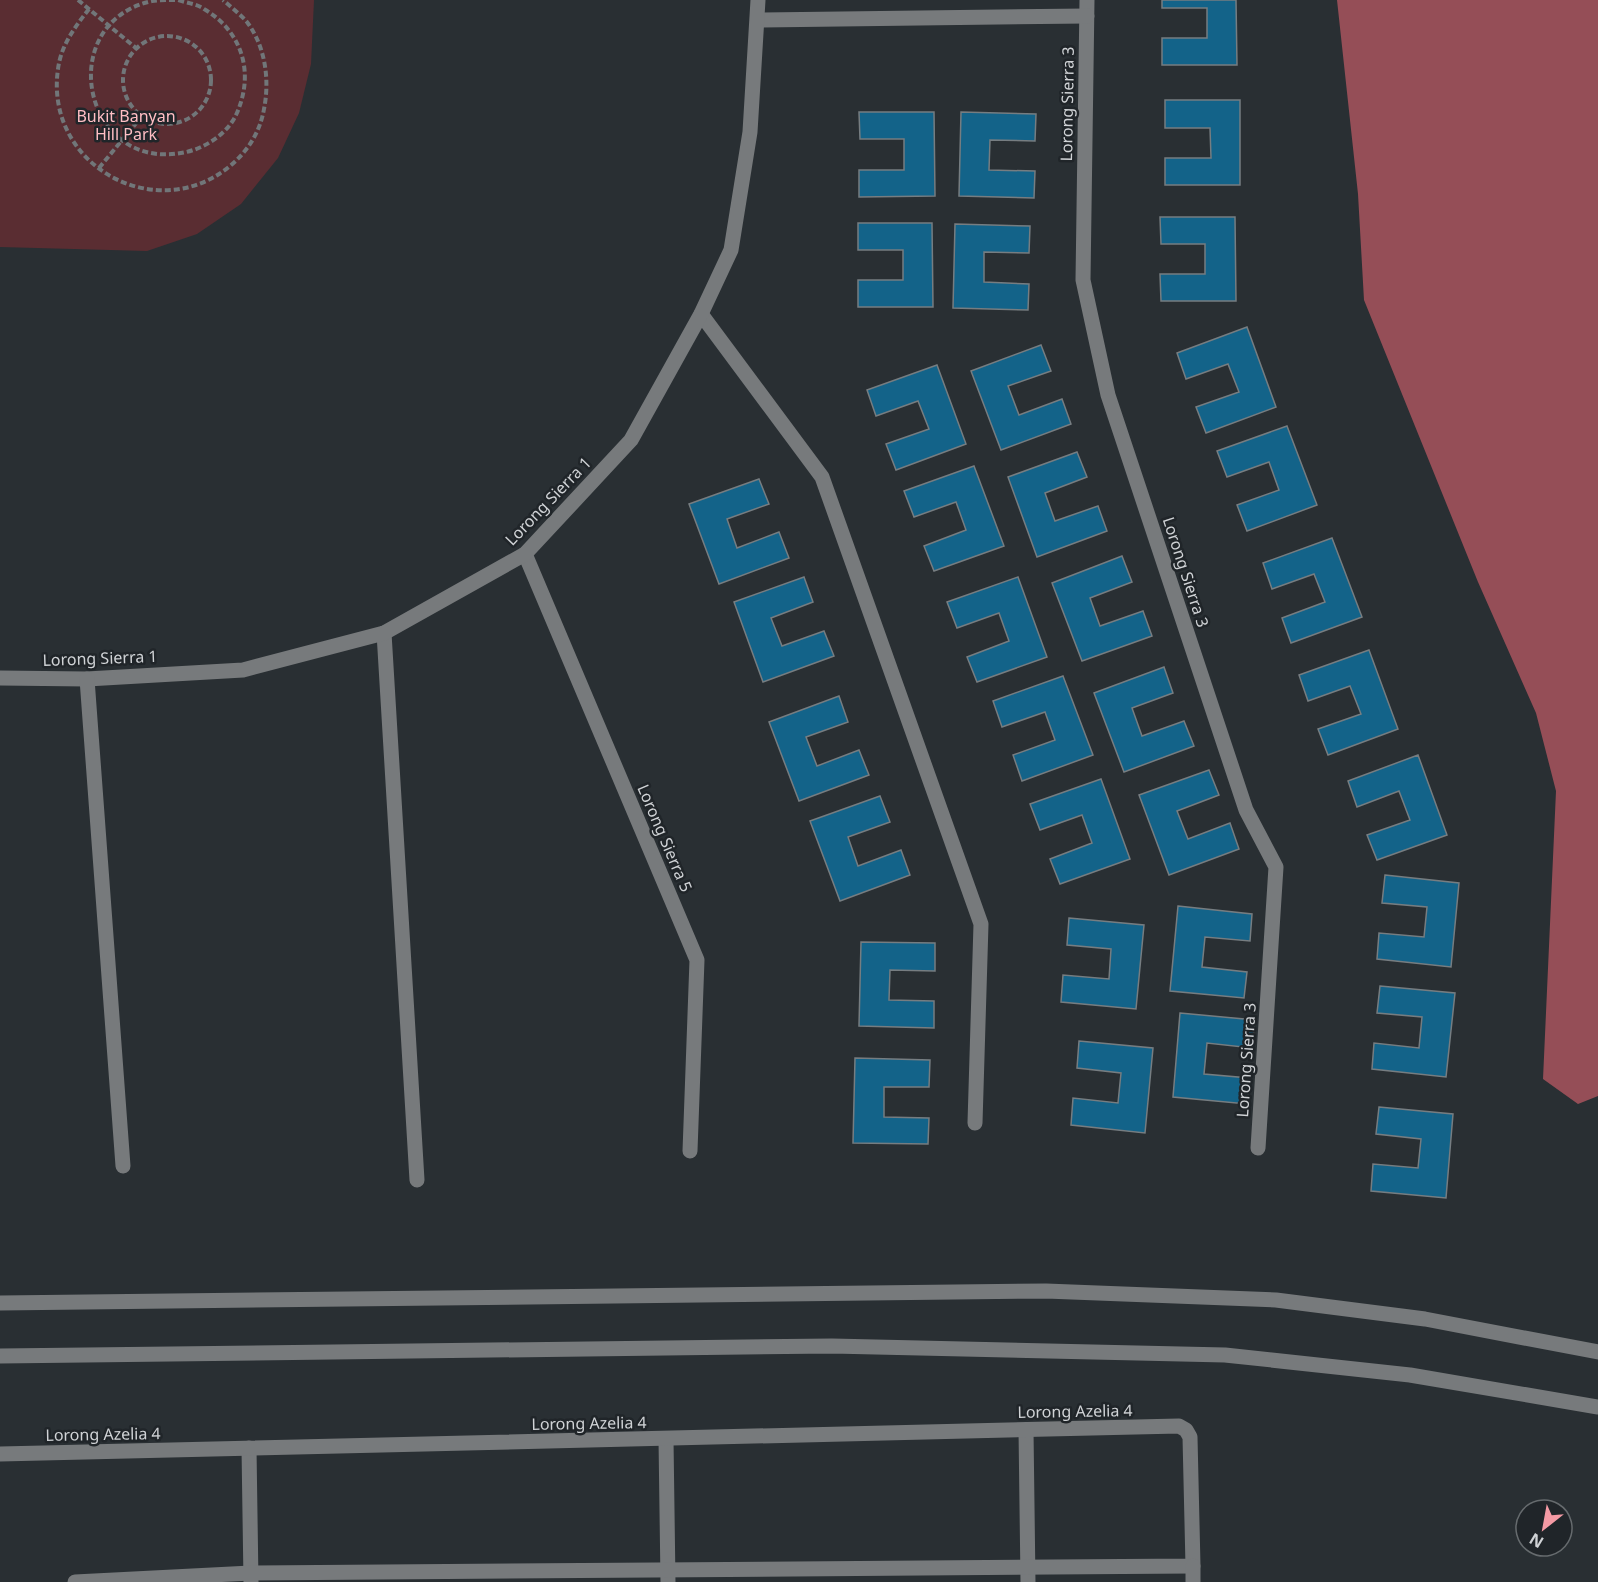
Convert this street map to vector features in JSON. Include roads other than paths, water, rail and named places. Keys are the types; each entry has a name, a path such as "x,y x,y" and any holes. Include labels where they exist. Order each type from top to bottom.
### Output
{"street":[{"name":"Lorong Sierra 1","path":"0,678 87,679 243,670 384,633 525,554 631,440 701,314 731,250 750,132 758,0"},
{"name":"Lorong Sierra 3","path":"1087,0 1083,280 1108,395 1246,810 1276,867 1258,1148"},
{"path":"758,20 1087,16"},
{"path":"701,314 822,477 981,924 975,1123"},
{"name":"Lorong Sierra 5","path":"525,554 697,960 690,1152"},
{"path":"384,633 417,1180"},
{"path":"87,679 123,1166"},
{"path":"0,1303 1046,1291 1276,1300 1425,1319 1598,1352"},
{"path":"0,1356 832,1346 1225,1355 1410,1375 1598,1407"},
{"name":"Lorong Azelia 4","path":"0,1454 1179,1426 1186,1430 1190,1437 1193,1566"},
{"path":"1026,1430 1028,1575"},
{"path":"666,1439 668,1576"},
{"path":"249,1448 251,1578"},
{"path":"75,1582 251,1578 1028,1575 1193,1566 1193,1582"}],"park label":[{"name":"Bukit Banyan Hill Park","path":"126,125"}]}
